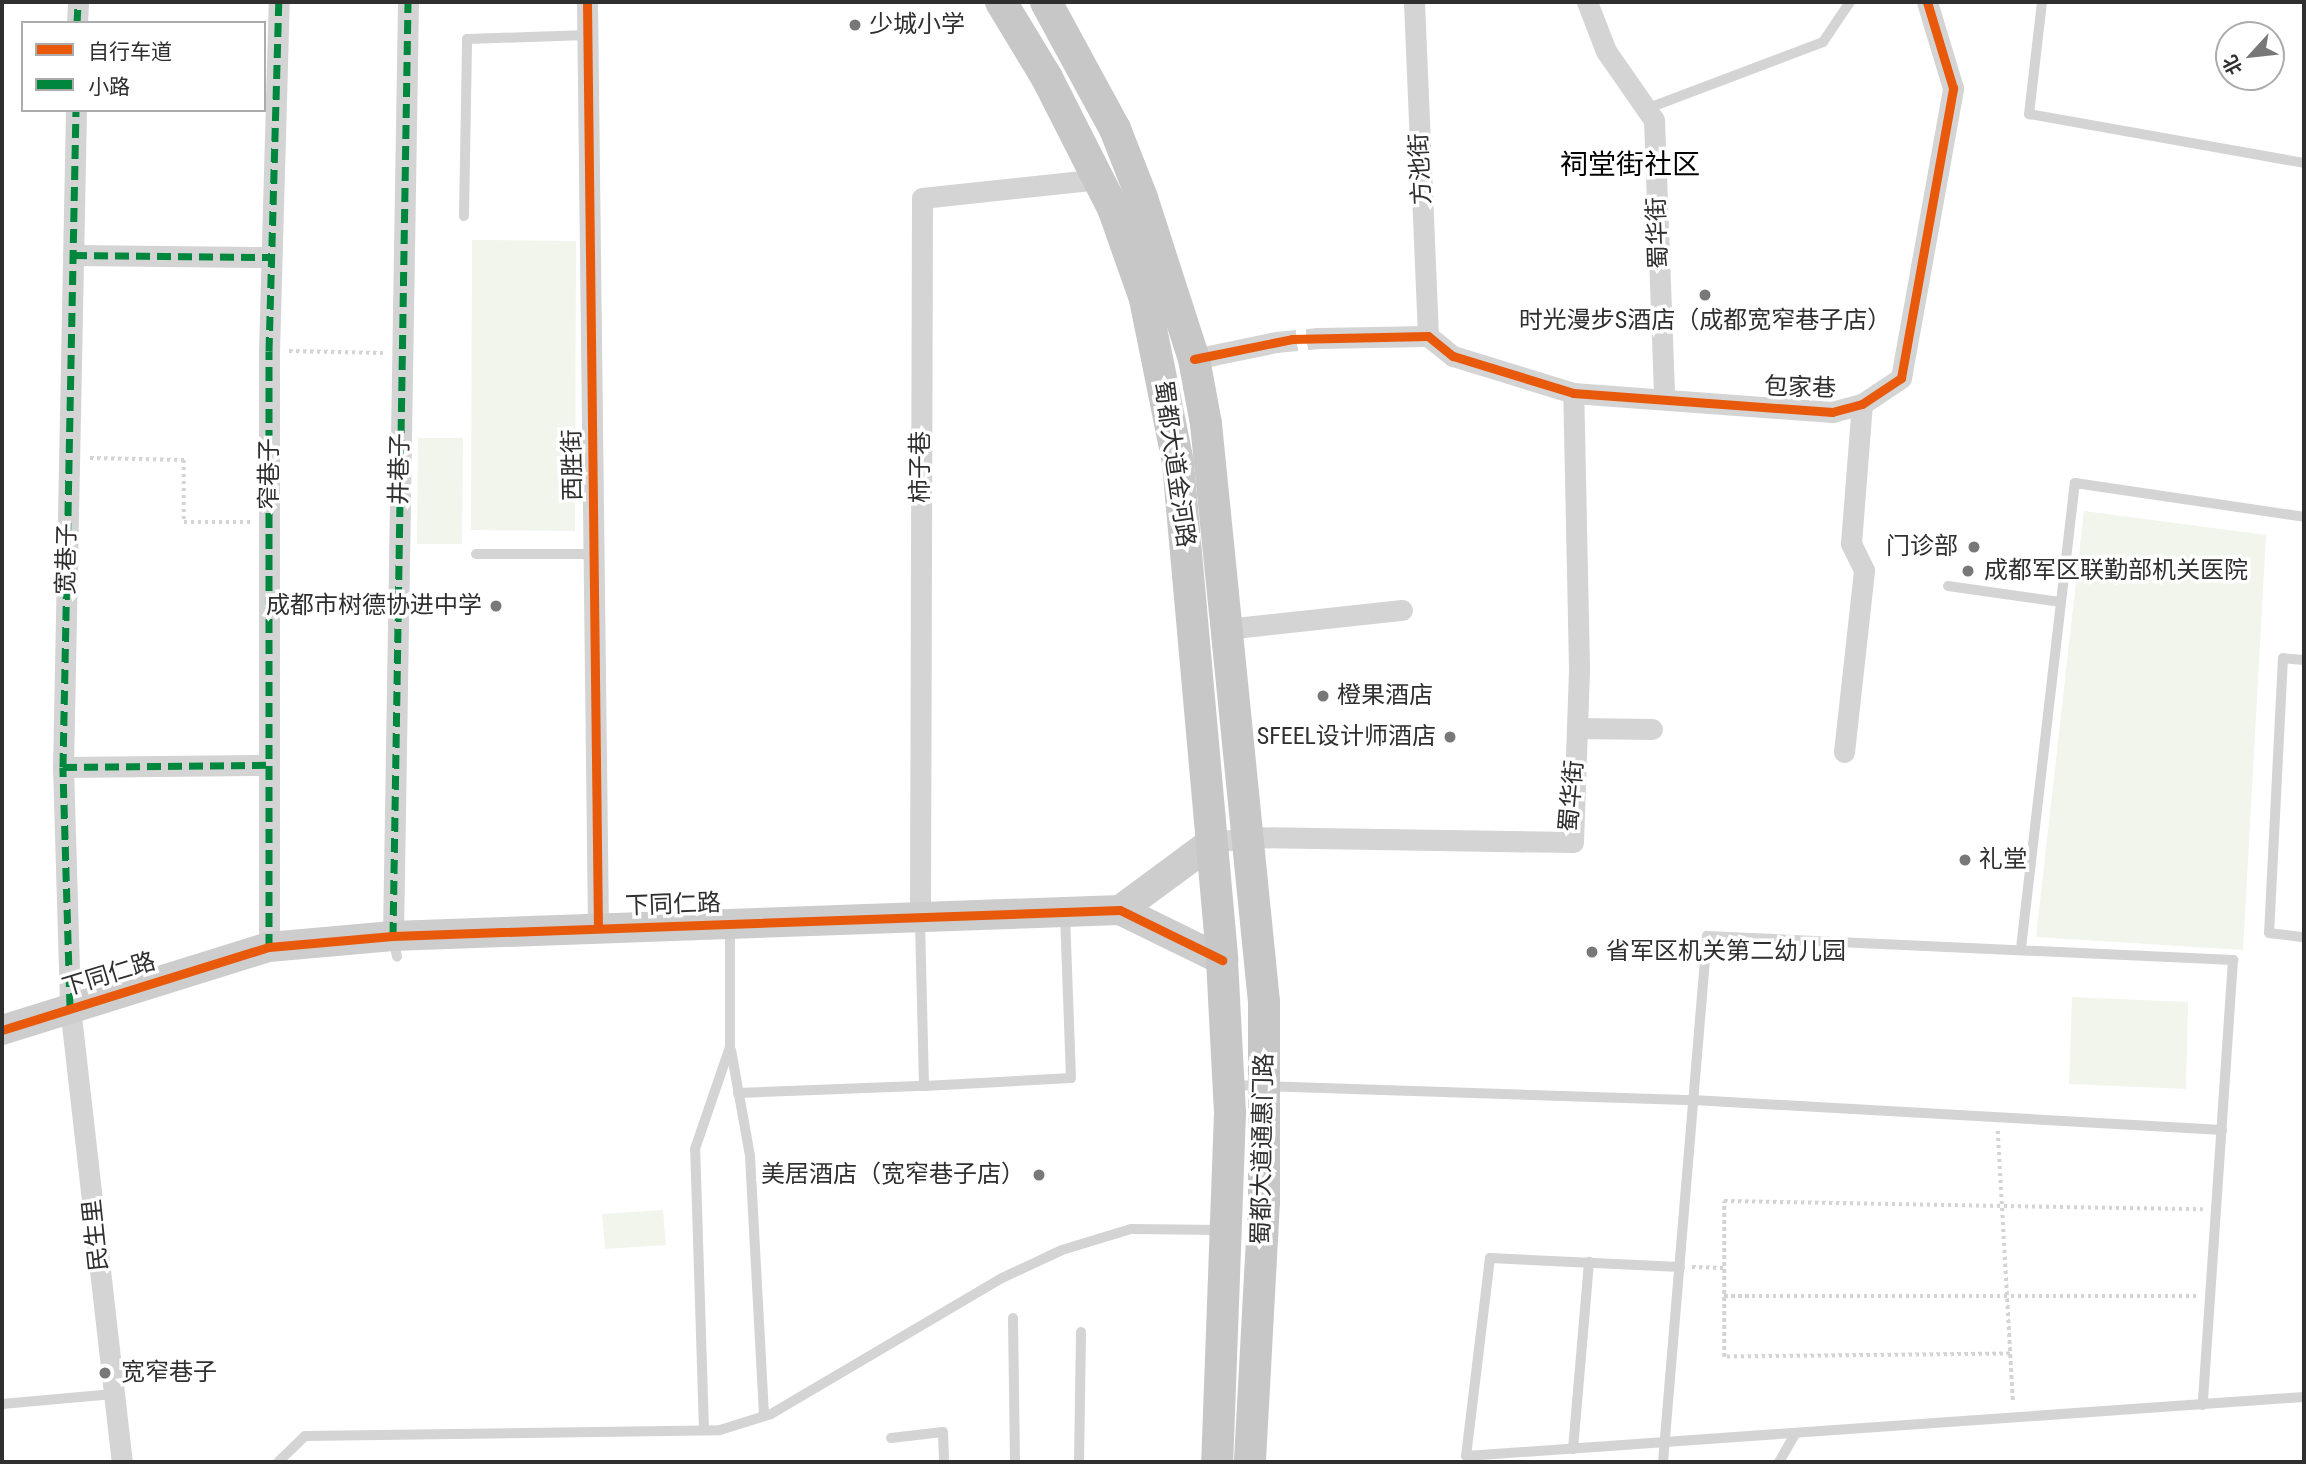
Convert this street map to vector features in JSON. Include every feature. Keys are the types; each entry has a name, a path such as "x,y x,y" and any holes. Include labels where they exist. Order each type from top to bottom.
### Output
{"main road":[{"name":"蜀都大道金河路","path":"1001,2 1100,179 1145,299 1166,391 1178,463 1222,960"},
{"name":"蜀都大道金河路","path":"1046,2 1115,129 1194,359 1215,493 1247,837"},
{"name":"蜀都大道通惠门路","path":"1247,837 1260,958 1266,1085 1250,1462"},
{"path":"1212,844 1260,958"},
{"name":"蜀都大道通惠门路","path":"1217,1462 1227,1230 1229,1085 1222,960"}],"street":[{"path":"77,21 78,2"},
{"name":"窄巷子","path":"269,947 269,351 279,2"},
{"name":"井巷子","path":"395,947 408,2"},
{"name":"西胜街","path":"587,2 598,927"},
{"name":"方池街","path":"1414,2 1428,336"},
{"name":"蜀华街","path":"1587,2 1606,51 1654,120 1664,398"},
{"name":"包家巷","path":"1428,336 1453,356 1573,393 1832,412 1863,404 1901,377 1953,88 1927,2"},
{"name":"宽巷子","path":"70,1007 63,767 76,112"},
{"name":"柿子巷","path":"920,915 922,198 1100,179"},
{"path":"73,255 271,257"},
{"path":"1319,338 1428,336"},
{"path":"1194,359 1276,342"},
{"name":"蜀华街","path":"1212,844 1247,837 1573,842 1577,728 1573,393"},
{"path":"1844,752 1864,570 1851,543 1863,404"},
{"path":"1226,629 1402,610"},
{"path":"1577,728 1652,729"},
{"path":"63,767 269,765"},
{"path":"1119,910 1212,844"},
{"name":"下同仁路","path":"2,1030 269,947 395,947 598,927 1119,910 1222,960"},
{"name":"民生里","path":"70,1007 122,1462"}],"lane":[{"path":"1646,109 1823,42 1850,2"},
{"path":"2042,2 2029,114 2304,163"},
{"path":"464,216 467,39 587,35"},
{"path":"2021,948 2075,483 2304,517"},
{"path":"476,554 594,554"},
{"path":"1948,586 2060,602"},
{"path":"2304,660 2283,658 2269,933 2304,937"},
{"path":"738,1093 1071,1079 1065,911"},
{"path":"920,915 924,1086"},
{"path":"730,922 730,1047 750,1156 764,1416"},
{"path":"1663,1462 1707,936 2021,948 2233,960 2203,1405"},
{"path":"704,1430 695,1149 730,1047"},
{"path":"1229,1085 1693,1100 2222,1129"},
{"path":"278,1462 305,1436 720,1430 764,1416 1002,1278 1062,1250 1131,1229 1227,1230"},
{"path":"1680,1267 1490,1258 1466,1457 2304,1397"},
{"path":"1573,1449 1589,1262"},
{"path":"1013,1318 1015,1462"},
{"path":"1079,1462 1082,1332"},
{"path":"2,1404 114,1394"},
{"path":"891,1438 943,1432 944,1462"},
{"path":"1779,1462 1795,1434"}],"path":[{"path":"269,351 402,354"},
{"path":"69,458 184,460 184,522 270,523"},
{"path":"1998,1117 2014,1419"},
{"path":"2010,1354 1724,1357 1724,1201 2002,1208 2216,1209"},
{"path":"1680,1267 1724,1268"},
{"path":"1724,1297 2007,1294 2210,1296"}],"shaded area":[{"path":"472,240 576,241 575,531 471,530"},
{"path":"418,438 463,438 462,544 417,544"},
{"path":"2084,511 2266,535 2243,950 2036,937"},
{"path":"2072,997 2188,1002 2186,1089 2069,1084"},
{"path":"663,1210 666,1245 605,1249 602,1214"}],"tunnel":[{"path":"1276,342 1319,338"}],"marked path":[{"path":"77,21 78,2"},
{"path":"269,947 269,351 279,2"},
{"path":"393,936 408,2"},
{"path":"70,1007 63,767 76,112"},
{"path":"73,255 271,257"},
{"path":"63,767 269,765"}],"cycle path":[{"path":"587,2 598,927"},
{"path":"1194,359 1292,339 1428,336 1453,356 1573,393 1832,412 1862,404 1901,378 1953,88 1927,2"},
{"path":"2,1030 269,947 393,936 1120,910 1222,960"}],"place":[{"name":"少城小学","path":"855,25"},
{"name":"时光漫步S酒店（成都宽窄巷子店）","path":"1705,295"},
{"name":"门诊部","path":"1974,547"},
{"name":"成都军区联勤部机关医院","path":"1968,571"},
{"name":"成都市树德协进中学","path":"496,606"},
{"name":"橙果酒店","path":"1323,696"},
{"name":"SFEEL设计师酒店","path":"1450,737"},
{"name":"礼堂","path":"1965,860"},
{"name":"省军区机关第二幼儿园","path":"1592,952"},
{"name":"美居酒店（宽窄巷子店）","path":"1039,1175"},
{"name":"宽窄巷子","path":"105,1373"}],"district":[{"name":"祠堂街社区","path":"1630,165"}]}
